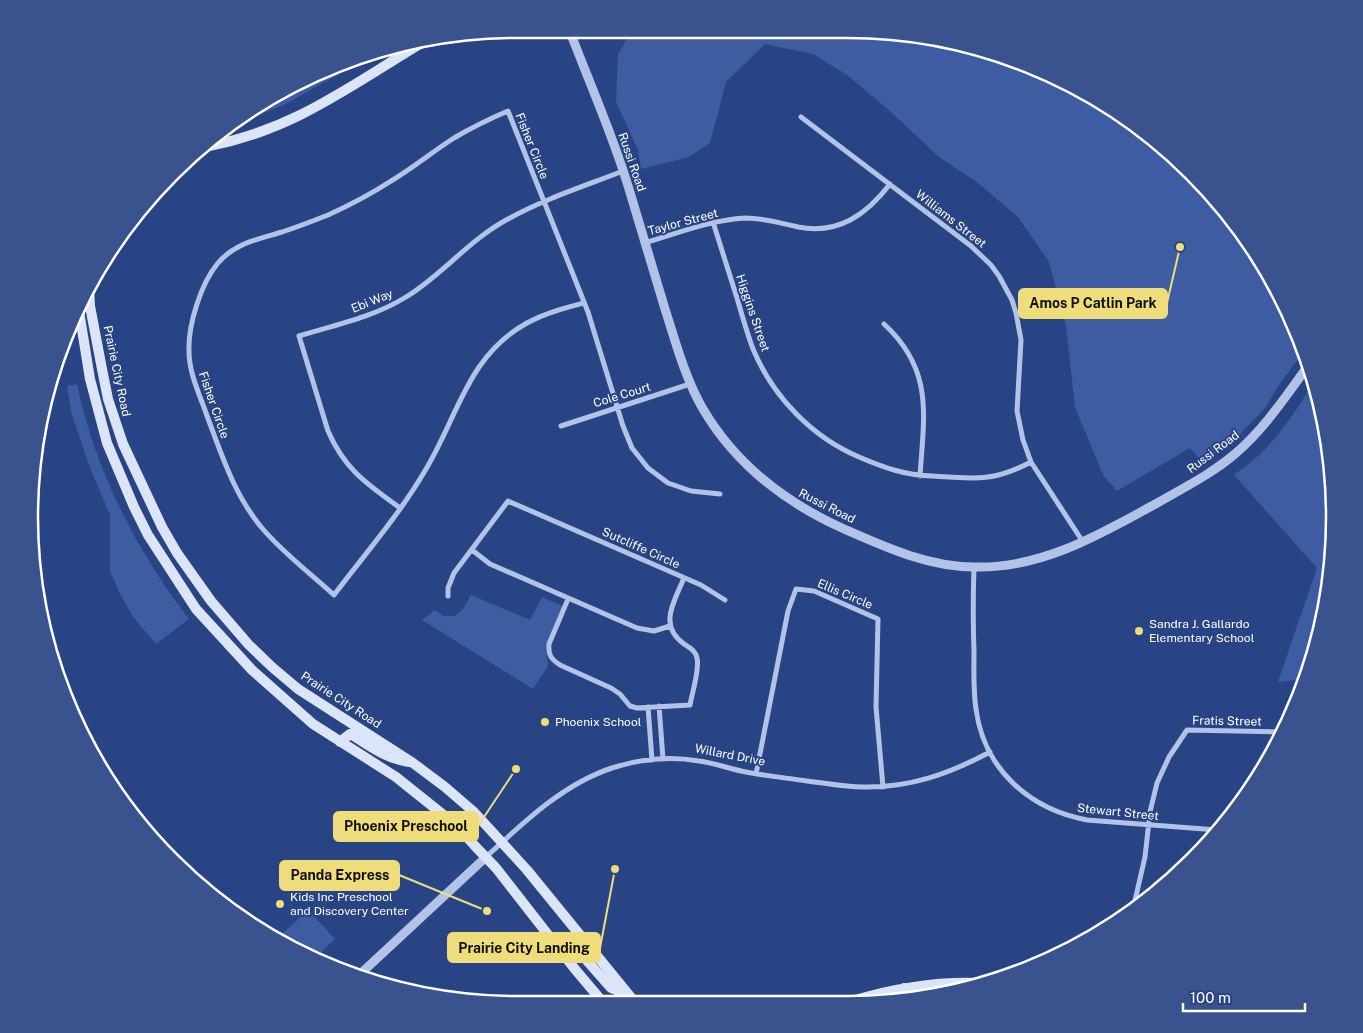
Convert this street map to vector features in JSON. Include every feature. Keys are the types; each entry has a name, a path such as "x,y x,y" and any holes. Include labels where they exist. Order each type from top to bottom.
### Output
{"main road":[{"path":"215,145 249,136 286,122 353,86 411,50"},
{"name":"Prairie City Road","path":"90,300 102,369 117,427 149,503 193,577 230,624 278,672 298,689 412,762 445,786 467,806 527,870 629,996"},
{"path":"80,319 90,379 107,443 134,507 152,543 196,609 252,670 313,724 396,777 426,799 456,825 486,857 598,996"},
{"path":"340,742 350,734 382,755 394,760 412,762"},
{"path":"567,958 576,953 582,955 611,988 627,996"},
{"path":"880,994 904,988 953,983"}],"street":[{"name":"Russi Road","path":"572,38 623,171 682,364 704,411 729,446 760,478 788,500 828,522 887,548 951,566 974,567 1022,563 1064,550 1099,535 1201,478 1236,454 1265,425 1303,373"},
{"name":"Fisher Circle","path":"584,302 528,322 514,330 492,348 473,375 428,467 400,508 334,595 281,548 262,528 246,506 231,479 191,371 190,334 206,282 219,262 238,246 304,224 349,205 392,181 455,137 508,111 584,302 626,437 632,448 648,468 663,480 691,491 720,494"},
{"name":"Williams Street","path":"801,117 982,255 999,276 1014,307 1020,326 1017,411 1023,440 1031,462 1082,542"},
{"name":"Ebi Way","path":"400,508 361,479 350,468 334,445 299,336 375,313 393,305 421,287 492,229 524,210 623,171"},
{"name":"Taylor Street","path":"645,243 713,222 748,218 811,229 834,226 866,211 890,184"},
{"name":"Higgins Street","path":"713,222 753,349 762,368 781,397 805,422 839,447 884,468 920,476 985,478 1011,472 1031,462"},
{"path":"884,324 906,349 920,381 924,410 920,476"},
{"name":"Cole Court","path":"561,426 690,384"},
{"name":"Sutcliffe Circle","path":"472,550 508,501 684,578 671,608 670,626"},
{"path":"448,596 451,579 472,550 490,564 642,630 660,630 670,626 676,637 694,651 698,659 690,704 648,707 630,706 620,694 611,688 560,666 552,660 548,651 549,644 568,599"},
{"name":"Stewart Street","path":"974,567 976,709 982,736 997,764 1014,785 1030,798 1048,808 1074,818 1209,829"},
{"path":"684,578 715,592 726,600"},
{"name":"Ellis Circle","path":"756,774 788,611 796,589 814,590 878,619 876,706 883,787"},
{"path":"660,706 663,758"},
{"path":"648,707 652,760"},
{"name":"Fratis Street","path":"1148,825 1161,772 1187,730 1274,732"},
{"name":"Willard Drive","path":"364,970 502,842 560,794 576,784 612,768 663,758 699,761 756,774 847,786 883,787 936,777 957,769 990,752"},
{"path":"1135,899 1144,857 1148,825"}],"shaded area":[{"path":"628,38 878,39 940,47 1000,63 1030,74 1058,87 1113,118 1162,156 1207,201 1245,250 1261,277 1289,333 1298,359 1266,407 1238,436 1220,451 1202,461 1190,448 1117,491 1103,475 1075,407 1066,326 1049,262 1018,217 978,183 939,157 891,112 847,75 813,54 765,44 726,82 710,143 689,157 641,169 638,150 616,102 618,54"},
{"path":"350,68 284,105 250,118 305,87"},
{"path":"77,384 95,447 106,478 120,508 152,565 189,619 156,644 133,617 110,571 110,515 90,468 71,412 67,386"},
{"path":"1308,391 1321,454 1326,516 1324,548 1316,610 1300,670 1296,680 1278,682 1317,568 1234,475 1259,455 1274,439"},
{"path":"471,595 530,620 542,597 562,606 546,648 548,666 533,689 422,620 435,610 443,616 455,616 463,609"},
{"path":"308,910 335,939 320,953 282,934"}],"place":[{"name":"Amos P Catlin Park","path":"1180,247"},
{"name":"Sandra J. Gallardo Elementary School","path":"1139,631"},
{"name":"Phoenix School","path":"545,722"},
{"name":"Phoenix Preschool","path":"516,769"},
{"name":"Prairie City Landing","path":"615,869"},
{"name":"Kids Inc Preschool and Discovery Center","path":"280,904"},
{"name":"Panda Express","path":"487,911"}]}
